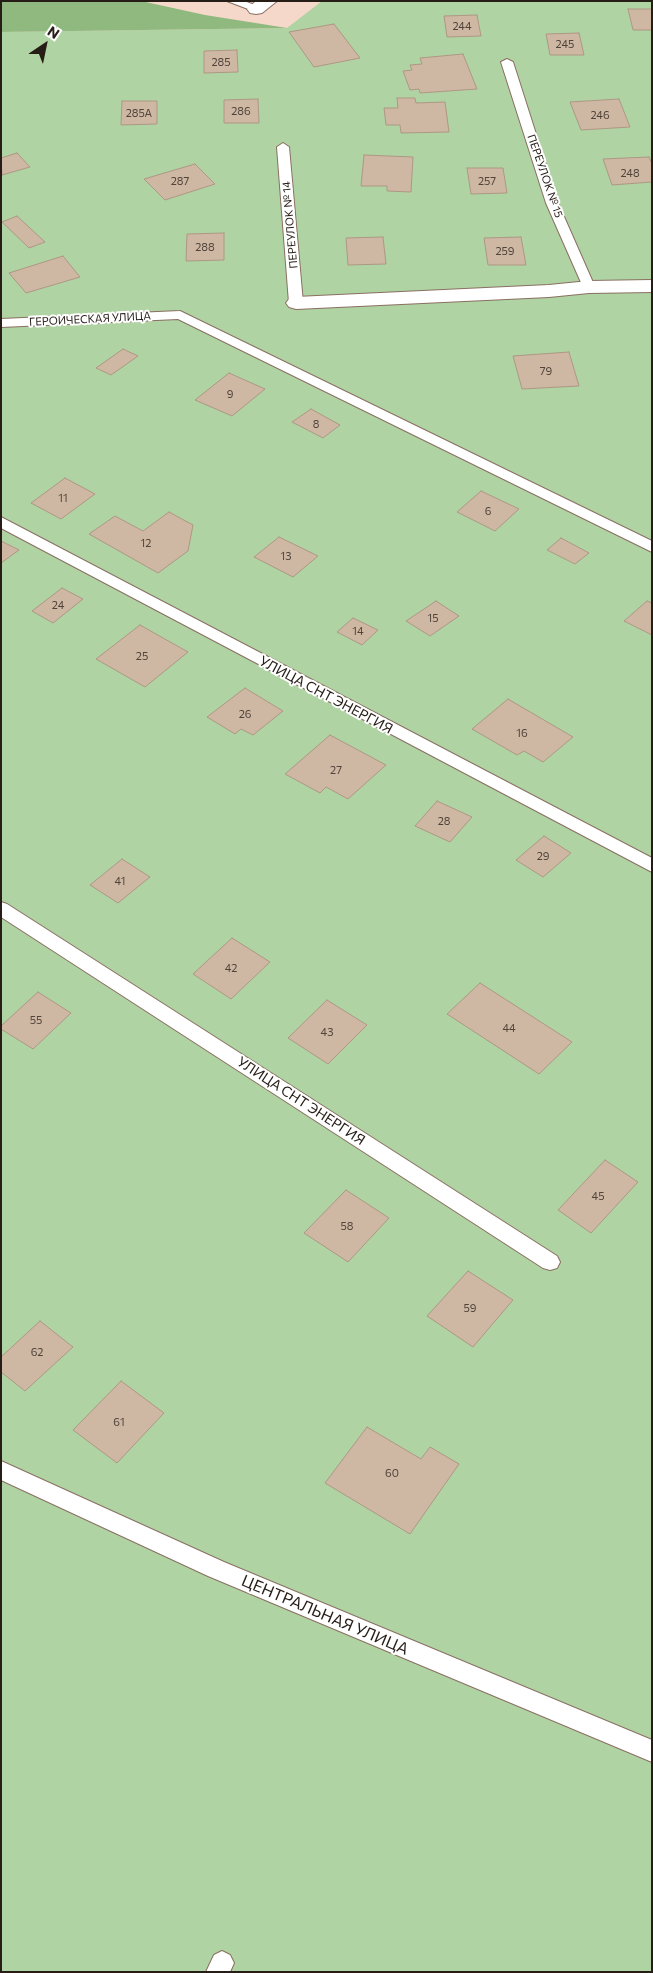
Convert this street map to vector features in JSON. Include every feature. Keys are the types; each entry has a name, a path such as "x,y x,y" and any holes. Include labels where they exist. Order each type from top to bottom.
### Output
{"street":[{"path":"296,303 549,291 590,287 652,286"}],"lane":[{"path":"232,1 262,5"},
{"name":"ПЕРЕУЛОК № 15","path":"507,62 552,203 590,287"},
{"name":"ПЕРЕУЛОК № 14","path":"283,147 296,303"},
{"name":"ГЕРОИЧЕСКАЯ УЛИЦА","path":"1,323 180,314 652,547"},
{"name":"УЛИЦА СНТ ЭНЕРГИЯ","path":"1,522 652,866"},
{"name":"УЛИЦА СНТ ЭНЕРГИЯ","path":"1,908 550,1262"},
{"name":"ЦЕНТРАЛЬНАЯ УЛИЦА","path":"1,1470 216,1570 652,1751"}],"green space":[{"path":"1,1 141,1 205,15 287,28 1,32"},
{"path":"322,1 652,1 652,1972 1,1972 1,32 287,28"}],"building":[{"path":"628,9 652,9 652,30 633,30"},
{"path":"477,15 481,36 447,37 444,16"},
{"path":"334,24 360,58 314,67 289,32"},
{"path":"579,33 584,55 550,55 546,34"},
{"path":"237,50 238,72 204,73 204,51"},
{"path":"463,54 477,89 420,93 419,89 410,90 403,71 412,70 410,65 422,64 420,58"},
{"path":"397,98 415,98 416,103 445,102 449,132 401,133 400,125 386,125 384,108 398,108"},
{"path":"258,99 259,123 224,123 224,100"},
{"path":"619,99 630,127 581,130 570,102"},
{"path":"122,101 157,101 157,124 121,125"},
{"path":"17,153 30,167 2,175 1,158"},
{"path":"364,155 413,157 411,192 387,191 387,186 361,186"},
{"path":"649,157 652,164 652,182 612,185 603,159"},
{"path":"195,164 215,184 165,200 144,179"},
{"path":"467,168 503,168 507,193 471,194"},
{"path":"17,216 45,242 29,248 2,222"},
{"path":"224,233 224,260 186,261 187,234"},
{"path":"383,237 386,264 348,265 346,238"},
{"path":"521,237 526,265 488,265 484,238"},
{"path":"63,256 80,277 26,293 9,273"},
{"path":"123,349 138,356 111,375 96,368"},
{"path":"569,352 579,386 522,389 513,356"},
{"path":"229,373 265,389 232,416 195,400"},
{"path":"311,409 340,425 323,438 292,422"},
{"path":"65,478 95,494 61,519 31,503"},
{"path":"481,491 519,509 495,531 457,512"},
{"path":"169,512 193,525 188,551 158,573 89,534 115,516 143,531"},
{"path":"279,537 318,556 293,577 254,557"},
{"path":"561,538 589,553 575,564 547,550"},
{"path":"1,541 19,550 1,563"},
{"path":"62,588 83,599 53,623 32,611"},
{"path":"436,601 459,616 430,636 406,621"},
{"path":"647,601 652,603 652,635 624,621"},
{"path":"353,618 378,630 362,645 337,632"},
{"path":"140,625 188,652 145,687 96,659"},
{"path":"245,688 283,711 253,735 241,729 235,734 207,717"},
{"path":"508,699 573,737 543,762 524,751 517,755 472,729"},
{"path":"330,735 386,765 348,799 326,787 320,793 285,774"},
{"path":"437,801 472,817 450,842 415,826"},
{"path":"544,836 571,853 543,877 516,860"},
{"path":"122,859 150,877 118,903 90,885"},
{"path":"232,938 270,962 231,999 193,974"},
{"path":"480,983 572,1042 539,1074 447,1014"},
{"path":"38,992 71,1013 33,1049 1,1029 1,1026"},
{"path":"327,1000 367,1025 328,1064 288,1038"},
{"path":"605,1160 638,1182 591,1233 558,1210"},
{"path":"346,1190 389,1218 348,1262 304,1233"},
{"path":"468,1271 513,1300 473,1347 427,1316"},
{"path":"40,1321 73,1347 25,1391 1,1372 1,1357"},
{"path":"121,1381 164,1413 117,1463 73,1430"},
{"path":"367,1427 421,1459 430,1447 459,1464 410,1534 325,1483"}]}
